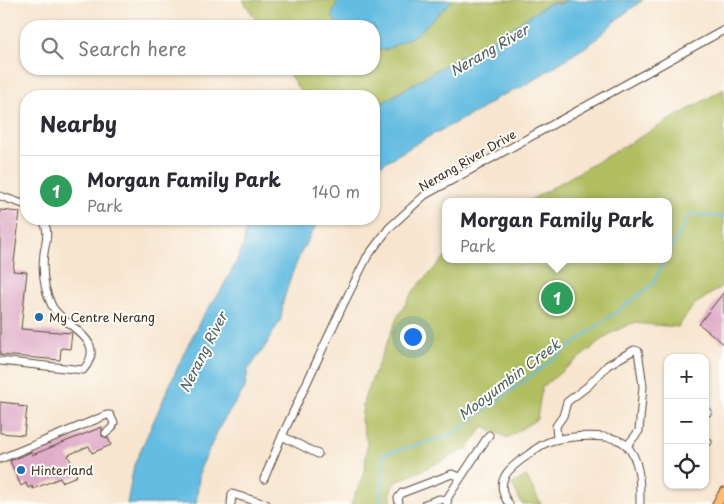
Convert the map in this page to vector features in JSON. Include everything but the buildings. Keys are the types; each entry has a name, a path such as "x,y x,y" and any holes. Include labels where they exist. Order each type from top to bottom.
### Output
{"main road":[{"path":"717,504 724,492"}],"street":[{"name":"Nerang River Drive","path":"264,479 343,305 367,257 389,228 425,195 724,30"},
{"path":"0,196 20,203"},
{"path":"0,361 83,370 88,364 90,354 89,343 85,336 58,316 48,296 44,267 48,234 44,225"},
{"path":"557,440 556,426 563,416 567,402 588,386 608,365 634,350 638,351 643,386 639,431 627,446"},
{"path":"0,459 110,415 114,423 112,428 106,432"},
{"path":"425,504 438,499 447,502 489,435"},
{"path":"282,436 318,454"},
{"path":"509,504 504,497 502,484 504,477 510,468 542,444 557,440 605,437 621,441 627,446 635,459 640,504"},
{"path":"399,504 398,498 402,493 452,474 461,478"},
{"path":"231,504 232,494 266,504"}],"green space":[{"path":"243,0 566,0 562,3 546,5 507,31 433,72 380,104 380,90 299,90 290,75 380,75 380,20 256,20"},
{"path":"724,89 724,285 694,305 678,327 632,323 611,333 542,387 537,419 507,438 484,426 467,449 394,483 391,490 391,504 351,504 365,470 367,443 361,420 364,399 397,318 414,290 442,260 442,263 672,263 672,198 534,198"},
{"path":"526,476 541,504 522,504 512,484"}],"water":[{"path":"338,0 453,0 417,34 386,50 380,50 380,20 334,20 332,16"},
{"name":"Nerang River","path":"566,0 643,0 616,20 593,42 522,87 498,97 480,110 426,138 380,165 380,104 433,72 507,31 546,5 560,4"},
{"name":"Nerang River","path":"246,225 317,225 302,250 291,276 283,302 281,319 248,370 245,388 220,426 200,469 196,504 127,504 134,465 184,353 202,317 220,292 236,263 244,243"}],"waterway":[{"name":"Mooyumbin Creek","path":"672,247 690,214 724,217"},
{"name":"Mooyumbin Creek","path":"380,504 384,454 452,435 652,285 663,263"}],"place":[{"name":"Morgan Family Park","path":"557,298"},
{"name":"My Centre Nerang","path":"39,317"},
{"name":"Hinterland","path":"21,470"}]}
